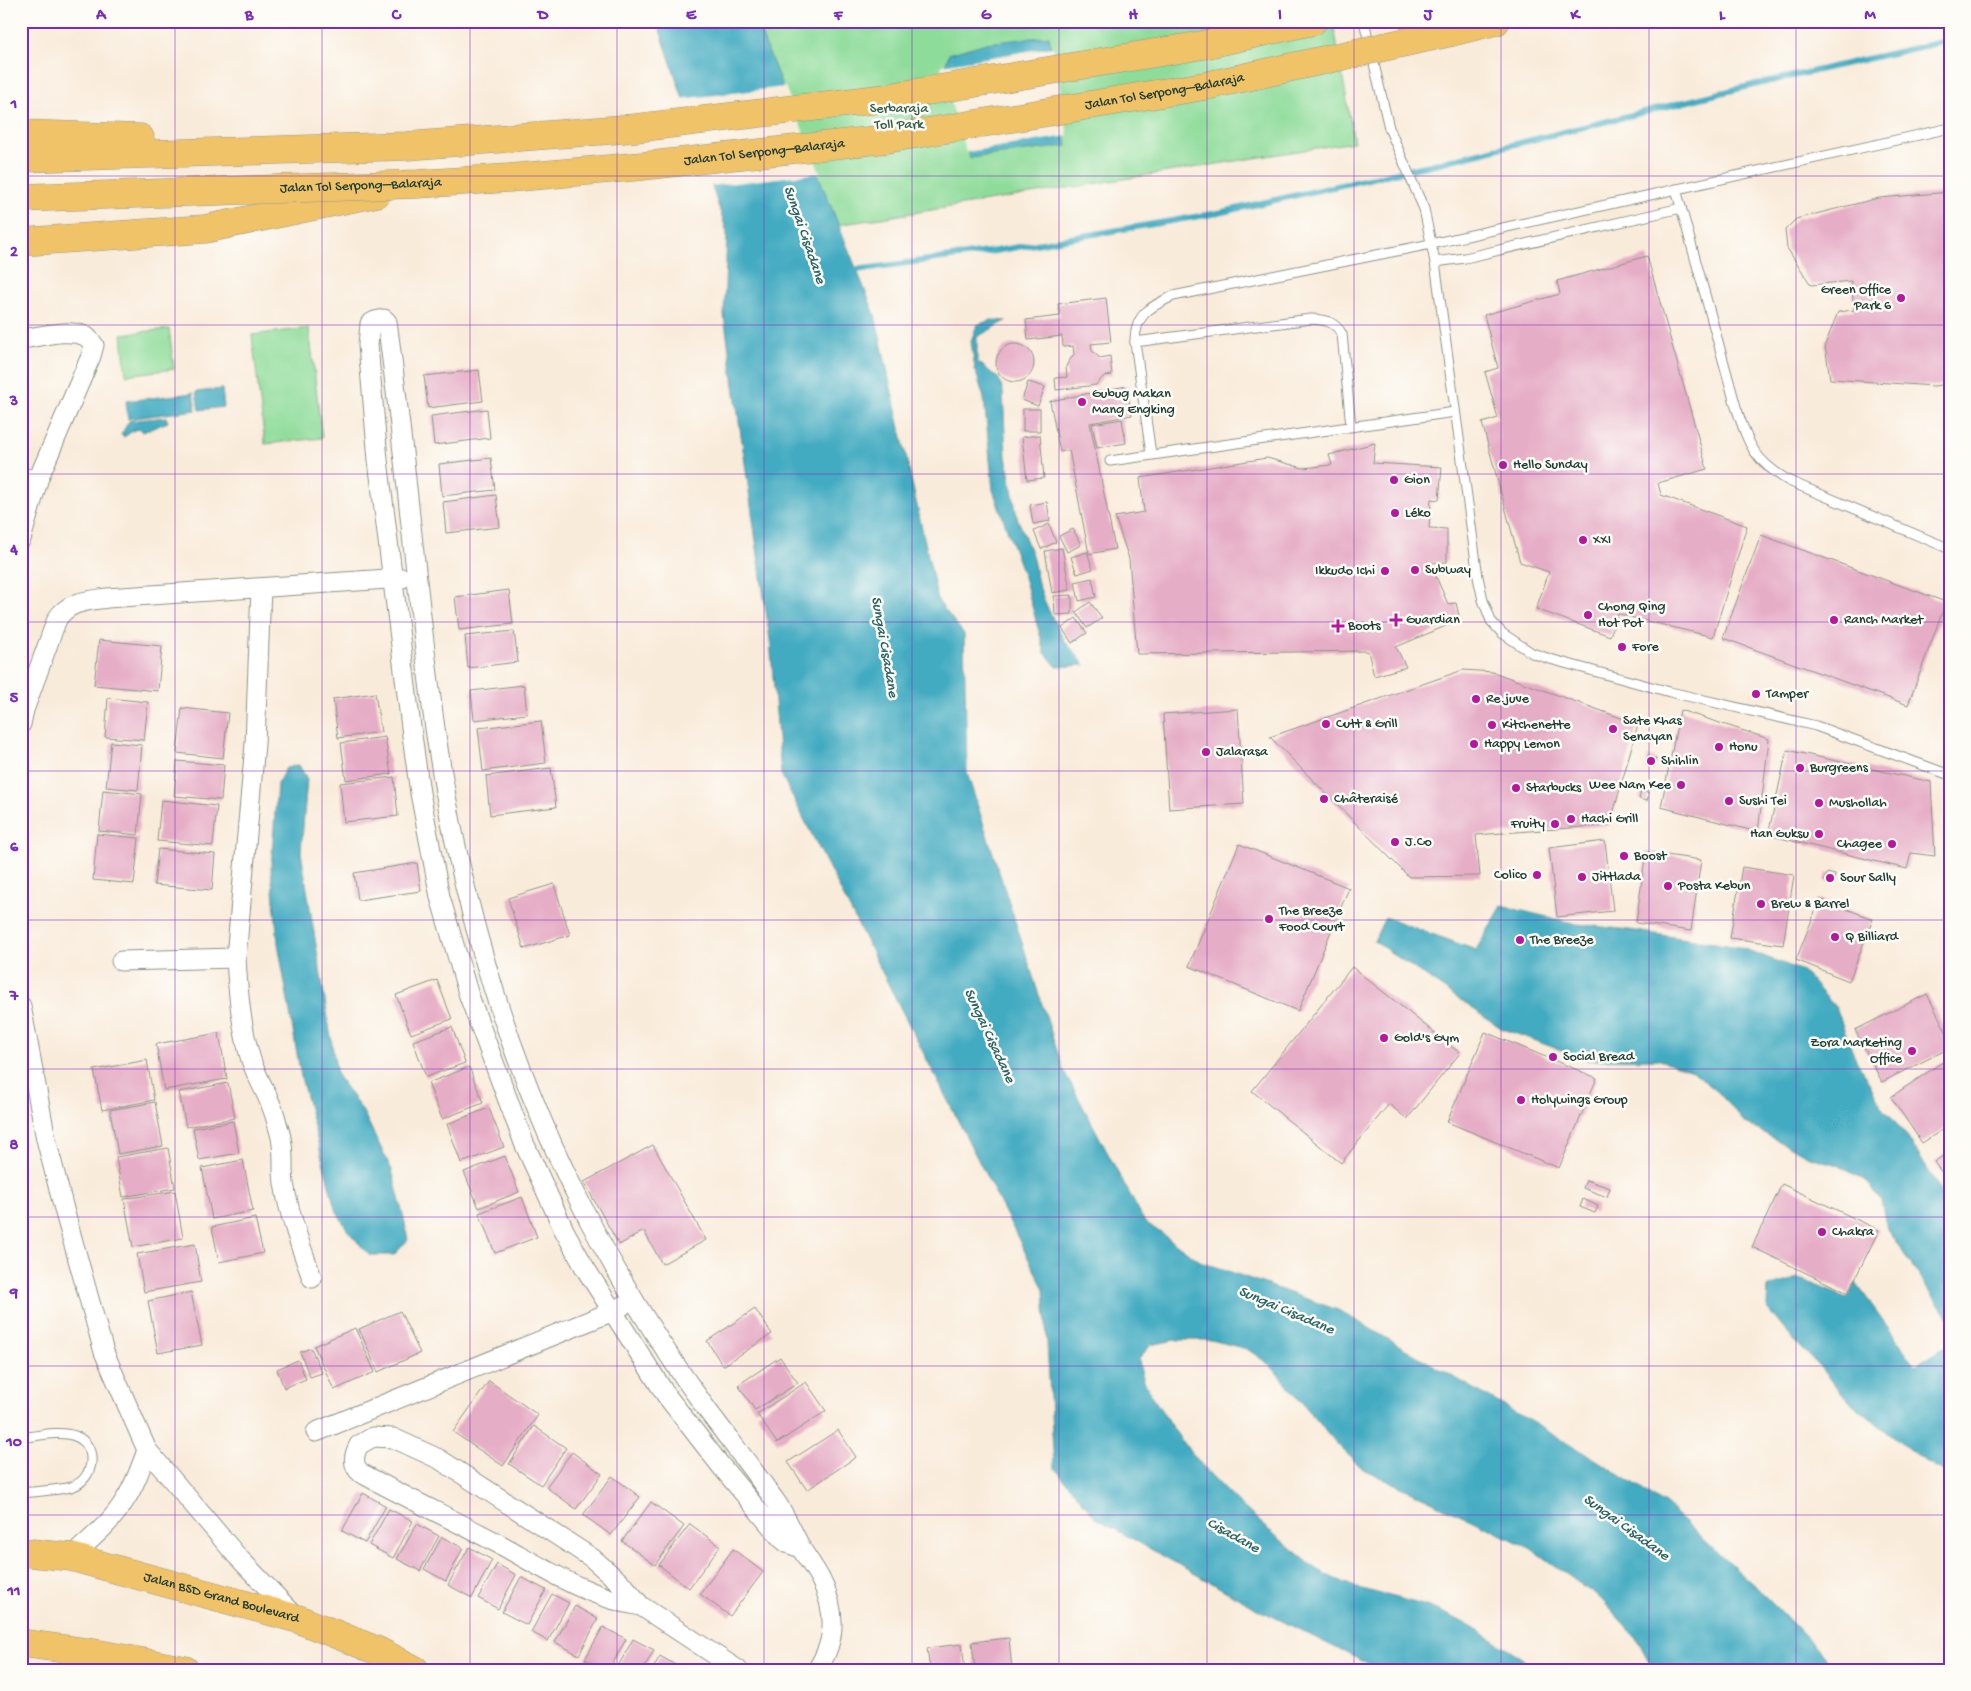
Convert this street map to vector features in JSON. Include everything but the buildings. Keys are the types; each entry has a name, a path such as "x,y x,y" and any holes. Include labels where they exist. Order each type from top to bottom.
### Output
{"main road":[{"path":"21,158 407,146 636,128 879,99 1203,45 1313,21"},
{"name":"Jalan Tol Serpong–Balaraja","path":"21,198 418,184 643,166 886,139 1210,85 1496,21"},
{"path":"21,134 407,146"},
{"path":"21,242 205,229 418,184"},
{"name":"Jalan BSD Grand Boulevard","path":"21,1552 71,1558 298,1619 378,1651 415,1670"},
{"path":"21,1643 100,1661 185,1670"}],"street":[{"path":"801,1548 787,1543 775,1532 666,1395 612,1312 564,1230 536,1171 508,1105 469,996 440,897 420,793 412,735 378,460 368,345 370,324 380,319 385,320 388,330 435,731 466,890 489,974 508,1033 558,1158 590,1222 633,1298 706,1408 779,1507 801,1548 823,1583 829,1599 833,1632 829,1646 817,1670"},
{"path":"21,339 77,334 87,337 94,345 91,356 30,479 21,539"},
{"path":"21,724 24,710 57,619 68,607 79,602 106,598 392,580 416,576"},
{"path":"261,588 255,744 236,958 240,1009 245,1039 252,1062 269,1097 277,1122 282,1145 281,1167 284,1185 294,1224 312,1278"},
{"path":"412,735 435,731"},
{"path":"121,961 236,958"},
{"path":"21,1006 46,1139 104,1352 147,1450 237,1556 298,1619"},
{"path":"484,1039 508,1033"},
{"path":"316,1432 612,1312 633,1298"},
{"path":"688,1423 706,1408"},
{"path":"641,1606 607,1599 561,1579 503,1546 361,1473 355,1467 354,1460 359,1445 373,1437 393,1438 439,1459 592,1558 625,1587 641,1606 738,1670"},
{"path":"71,1558 94,1537 124,1502 132,1488 147,1450"}],"lane":[{"path":"1364,21 1389,128 1424,209 1435,262 1478,577 1483,600 1491,621 1502,633 1518,644 1550,659 1670,692 1816,726 1950,775"},
{"path":"1151,454 1135,342 1136,325 1142,315 1157,303 1173,296 1204,288 1431,244 1950,128"},
{"path":"1676,189 1736,408 1746,438 1756,455 1771,471 1789,481 1950,549"},
{"path":"1435,262 1465,258 1681,208"},
{"path":"1135,342 1311,319 1327,320 1337,326 1342,334 1351,426"},
{"path":"1110,461 1455,412"},
{"path":"21,1438 55,1434 73,1435 84,1440 90,1450 92,1465 87,1477 72,1487 21,1493"}],"green space":[{"name":"Serbaraja Toll Park","path":"848,21 1333,21 1354,142 838,225 761,35"},
{"path":"309,328 322,438 265,444 252,335"},
{"path":"169,329 174,369 126,375 122,334"}],"water":[{"path":"657,21 756,21 875,315 938,601 964,634 967,773 1063,1069 1144,1221 1200,1261 1338,1310 1592,1457 1665,1504 1770,1600 1837,1670 1654,1670 1637,1638 1601,1599 1530,1548 1363,1469 1337,1444 1270,1365 1247,1349 1211,1340 1175,1340 1151,1345 1139,1358 1144,1380 1150,1393 1189,1450 1219,1484 1252,1515 1317,1569 1358,1588 1418,1603 1446,1614 1474,1628 1541,1670 1386,1670 1360,1660 1254,1607 1097,1519 1054,1467 1044,1289 781,774 770,640 724,315 727,232"},
{"path":"1049,36 1067,146 970,158 944,70 949,54 986,43"},
{"path":"991,320 1006,321 977,337 977,361 999,379 1003,391 1006,456 1017,517 1032,555 1038,583 1046,605 1064,640 1085,665 1057,667 1045,653 1024,577 993,490 984,398 975,369 971,341 977,325"},
{"path":"222,389 224,407 199,410 196,392"},
{"path":"193,393 196,410 128,419 126,401"},
{"path":"166,417 168,422 143,432 140,429 134,430 124,437 121,435 129,421"},
{"path":"299,765 307,779 301,852 337,1075 362,1110 392,1170 408,1240 394,1255 369,1255 348,1231 335,1208 301,1077 278,943 271,869 277,784 286,768"},
{"path":"1502,906 1577,924 1739,947 1803,971 1836,1008 1855,1058 1883,1108 1906,1135 1950,1205 1950,1321 1887,1229 1881,1201 1869,1183 1838,1165 1809,1157 1745,1123 1718,1092 1692,1071 1657,1059 1587,1060 1501,1028 1374,941 1385,917 1476,950"},
{"path":"1798,1278 1847,1298 1856,1283 1915,1365 1950,1344 1950,1475 1915,1455 1841,1394 1820,1367 1787,1333 1767,1308 1768,1287"}],"pier":[{"path":"1053,47 1068,136 966,152 941,70 942,65"},
{"path":"785,87 820,173 709,186 681,99"}],"waterway":[{"path":"848,271 995,251 1218,213 1443,162 1753,85 1950,40"}],"place":[{"name":"Green Office Park 6","path":"1901,298"},
{"name":"Gubug Makan Mang Engking","path":"1082,402"},
{"name":"Hello Sunday","path":"1503,465"},
{"name":"Gion","path":"1394,480"},
{"name":"Léko","path":"1395,513"},
{"name":"XXI","path":"1583,540"},
{"name":"Subway","path":"1415,570"},
{"name":"Ikkudo Ichi","path":"1385,571"},
{"name":"Chong Qing Hot Pot","path":"1588,615"},
{"name":"Guardian","path":"1396,620"},
{"name":"Ranch Market","path":"1834,620"},
{"name":"Boots","path":"1338,626"},
{"name":"Fore","path":"1622,647"},
{"name":"Tamper","path":"1756,694"},
{"name":"Re.juve","path":"1476,699"},
{"name":"Cutt & Grill","path":"1326,724"},
{"name":"Kitchenette","path":"1492,725"},
{"name":"Sate Khas Senayan","path":"1613,729"},
{"name":"Happy Lemon","path":"1474,744"},
{"name":"Honu","path":"1719,747"},
{"name":"Jalarasa","path":"1206,752"},
{"name":"Shihlin","path":"1651,761"},
{"name":"Burgreens","path":"1800,768"},
{"name":"Wee Nam Kee","path":"1681,785"},
{"name":"Starbucks","path":"1516,788"},
{"name":"Châteraisé","path":"1324,799"},
{"name":"Sushi Tei","path":"1729,801"},
{"name":"Mushollah","path":"1819,803"},
{"name":"Hachi Grill","path":"1571,819"},
{"name":"Fruity","path":"1555,824"},
{"name":"Han Guksu","path":"1819,834"},
{"name":"J.Co","path":"1395,842"},
{"name":"Chagee","path":"1892,844"},
{"name":"Boost","path":"1624,856"},
{"name":"Colico","path":"1537,875"},
{"name":"Jittlada","path":"1582,877"},
{"name":"Sour Sally","path":"1830,878"},
{"name":"Posta Kebun","path":"1668,886"},
{"name":"Brew & Barrel","path":"1761,904"},
{"name":"The Breeze Food Court","path":"1269,919"},
{"name":"Q Billiard","path":"1835,937"},
{"name":"The Breeze","path":"1520,940"},
{"name":"Gold's Gym","path":"1384,1038"},
{"name":"Zora Marketing Office","path":"1912,1051"},
{"name":"Social Bread","path":"1553,1057"},
{"name":"Holywings Group","path":"1521,1100"},
{"name":"Chakra","path":"1822,1232"}],"water label":[{"name":"Sungai Cisadane","path":"804,235"},
{"name":"Sungai Cisadane","path":"884,647"},
{"name":"Sungai Cisadane","path":"989,1036"},
{"name":"Sungai Cisadane","path":"1286,1311"},
{"name":"Sungai Cisadane","path":"1626,1528"},
{"name":"Cisadane","path":"1233,1536"}]}
